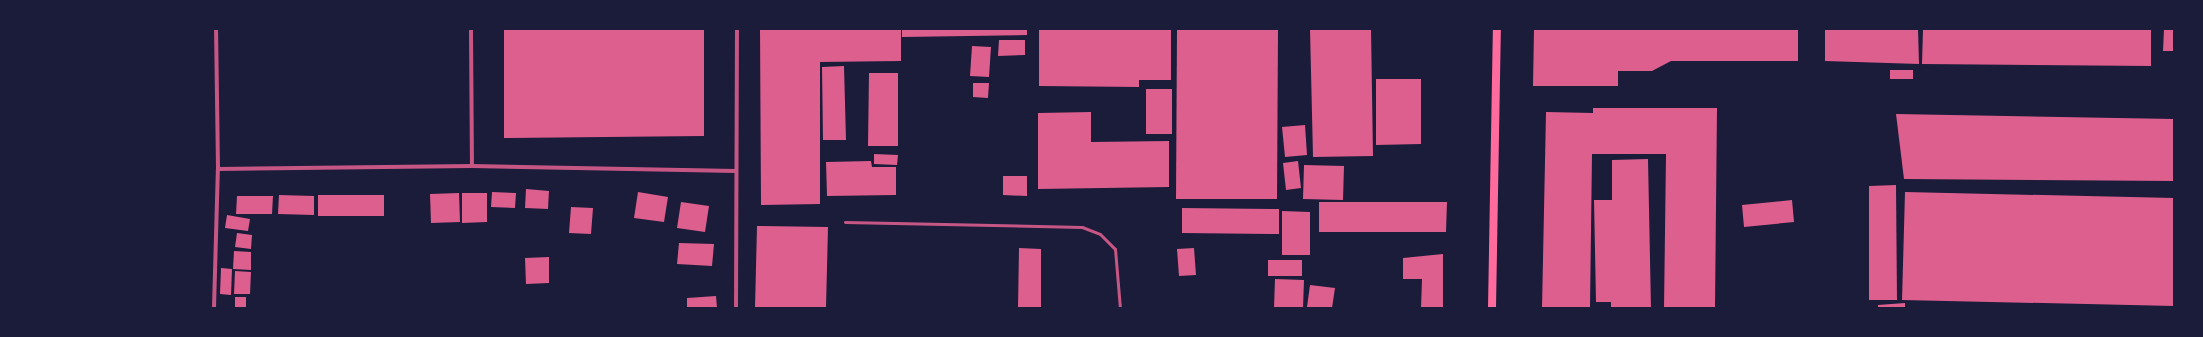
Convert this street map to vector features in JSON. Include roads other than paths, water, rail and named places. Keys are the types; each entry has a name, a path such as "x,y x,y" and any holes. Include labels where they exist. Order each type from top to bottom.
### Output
{"main road":[{"path":"1492,308 1497,29"}],"street":[{"path":"214,308 218,169 216,29"},
{"path":"471,29 472,166"},
{"path":"736,308 737,29"},
{"path":"218,169 472,166 736,171"}],"lane":[{"path":"845,222 1082,227 1100,234 1115,249 1120,308"}]}
